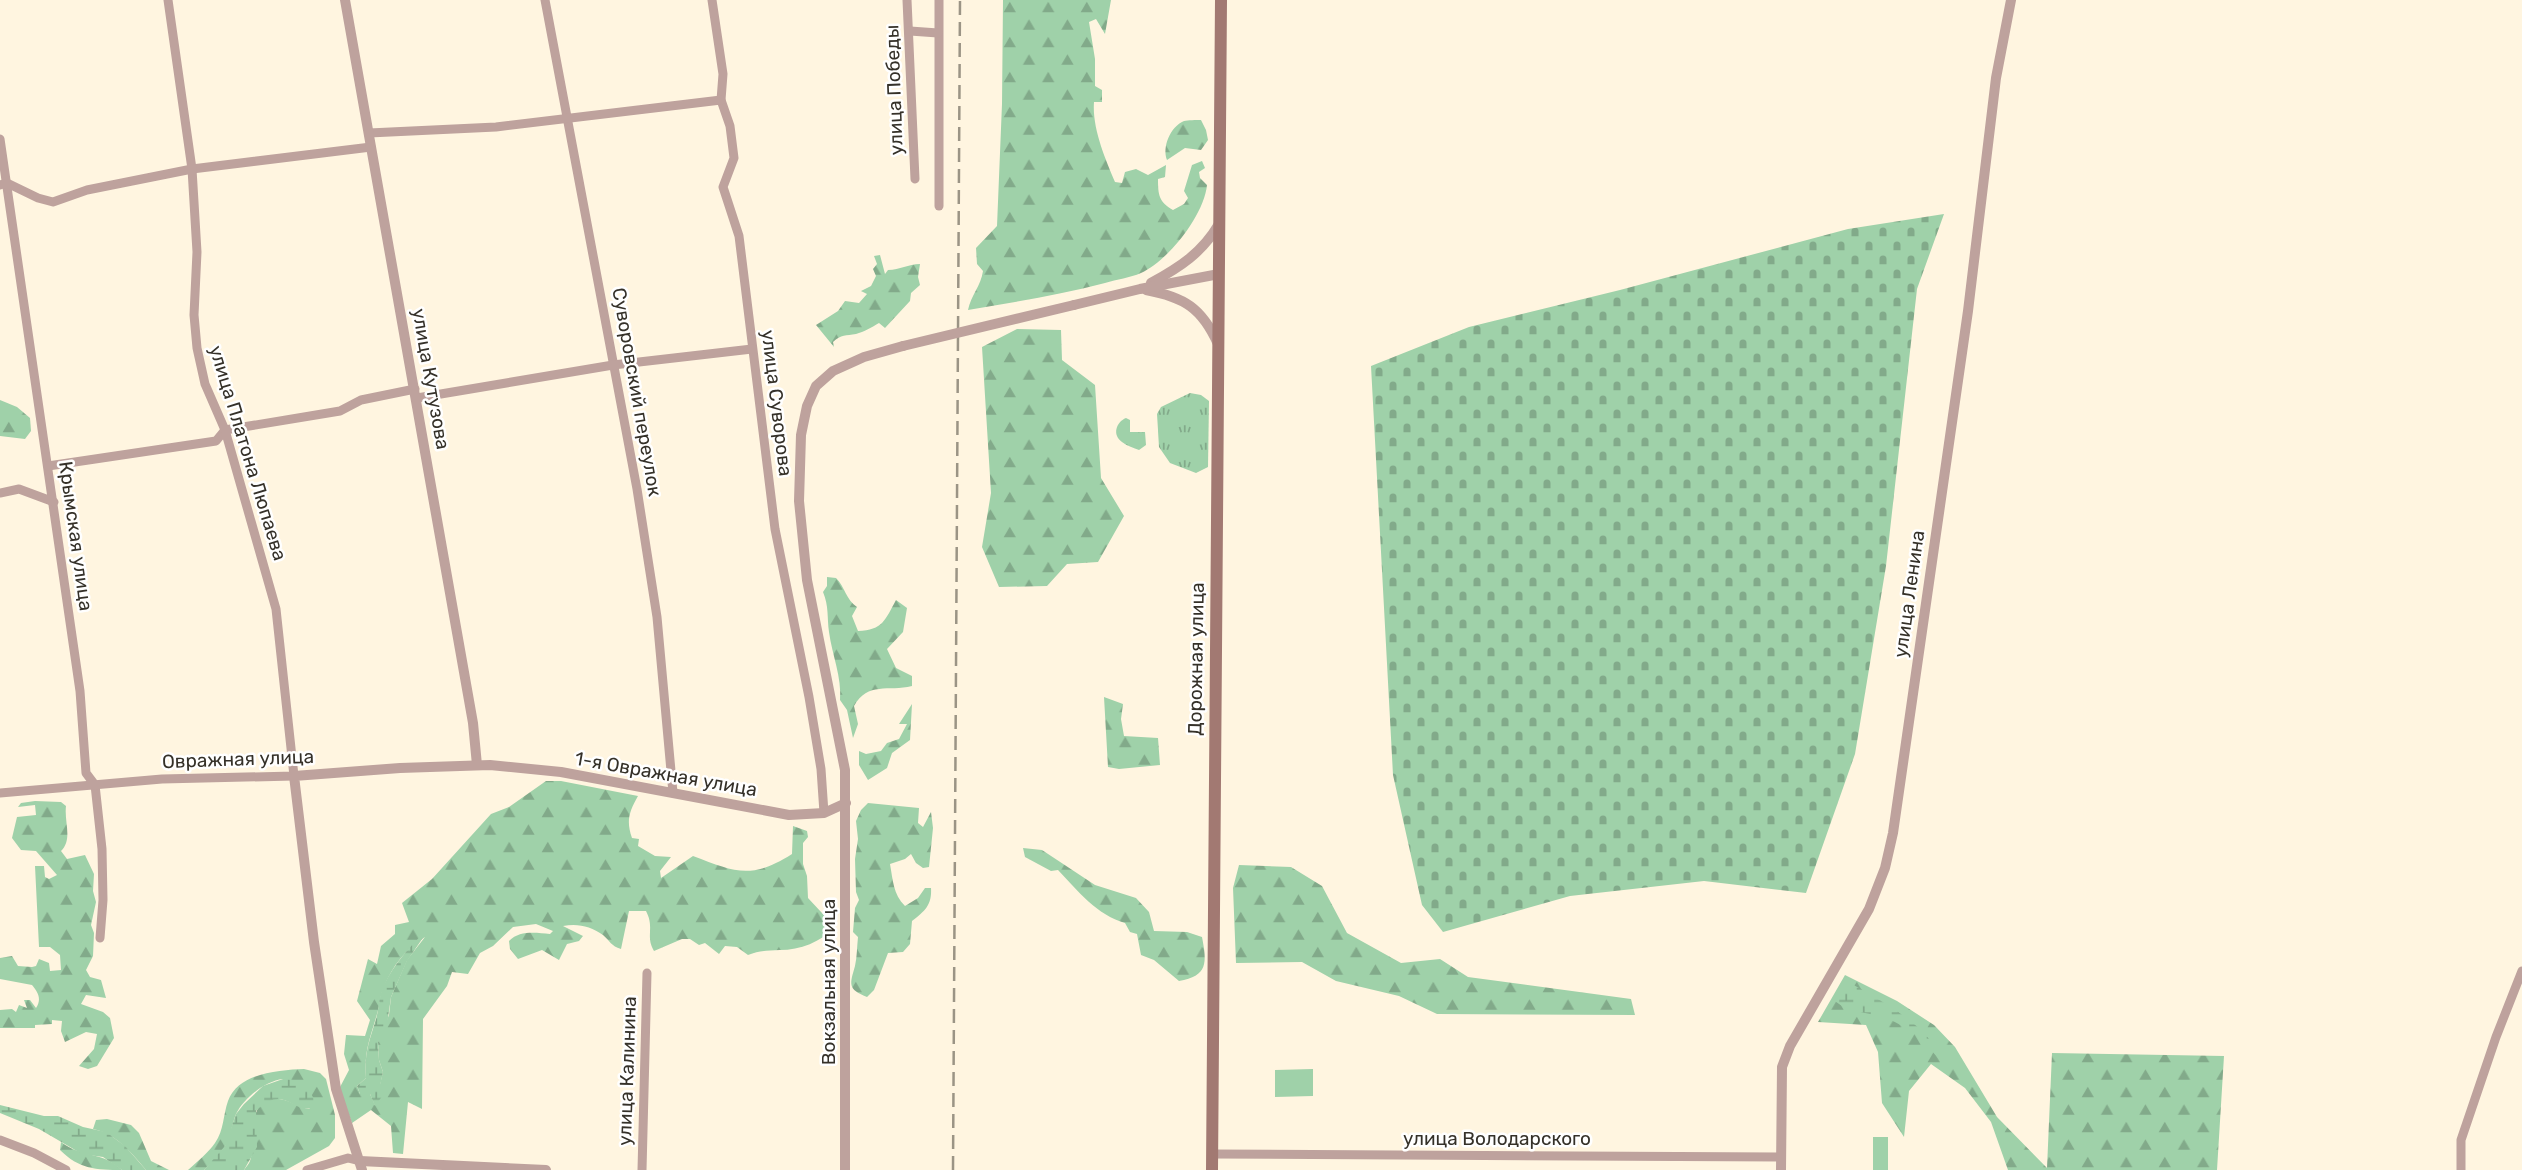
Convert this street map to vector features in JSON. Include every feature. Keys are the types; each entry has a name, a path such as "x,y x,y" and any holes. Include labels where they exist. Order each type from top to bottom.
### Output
{"main road":[{"name":"Дорожная улица","path":"1212,1170 1221,0"}],"street":[{"name":"улица Платона Люпаева","path":"168,0 192,169 197,252 194,315 197,348 205,384 226,430 276,609 314,942 336,1089 361,1166"},
{"name":"улица Кутузова","path":"345,0 473,723 477,765"},
{"name":"Суворовский переулок","path":"545,0 638,489 657,617 673,793"},
{"name":"улица Суворова","path":"712,0 723,74 721,100 730,125 734,158 723,187 739,236 775,529 809,696 821,769 824,813"},
{"name":"улица Победы","path":"907,0 915,179"},
{"path":"939,0 939,206"},
{"name":"улица Ленина","path":"1781,1170 1782,1066 1790,1046 1869,909 1885,868 1893,833 1968,311 1996,78 2011,0"},
{"path":"910,31 939,33"},
{"path":"369,133 496,127 721,100"},
{"name":"Крымская улица","path":"0,139 4,184 54,502 80,691 86,773 95,785 102,849 103,900 100,938"},
{"path":"4,184 53,202 88,190 192,169 371,147"},
{"path":"1140,289 1196,255 1219,224"},
{"path":"1140,289 1219,274"},
{"path":"1140,289 1166,293 1184,301 1199,313 1210,327 1219,347"},
{"name":"Вокзальная улица","path":"845,1170 845,770 807,580 799,501 801,435 807,407 816,386 833,371 864,357 1140,289"},
{"path":"48,466 216,441 226,430 340,411 361,400 613,365 752,349"},
{"path":"0,493 19,489 54,502"},
{"name":"1-я Овражная улица","path":"477,765 561,772 789,815 824,813 845,799"},
{"name":"Овражная улица","path":"0,793 162,779 295,776 477,765"},
{"path":"2460,1170 2461,1140 2522,971"},
{"name":"улица Калинина","path":"642,1170 648,973"},
{"path":"0,1140 34,1153 66,1170"},
{"name":"улица Володарского","path":"1212,1154 1781,1157"},
{"path":"307,1170 348,1158 361,1166 546,1170"}],"green space":[{"path":"1003,0 1111,0 1105,34 1096,19 1089,22 1095,59 1095,86 1102,90 1102,102 1094,102 1095,122 1115,182 1122,183 1125,172 1136,169 1148,175 1166,165 1165,177 1158,179 1158,189 1162,201 1173,210 1184,204 1188,198 1184,191 1192,165 1202,161 1205,168 1199,172 1200,178 1207,185 1199,210 1183,235 1163,258 1141,273 1071,291 968,310 983,271 977,264 976,248 997,226"},
{"path":"1201,120 1208,140 1201,150 1185,148 1167,160 1166,144 1175,128 1184,121"},
{"path":"1944,214 1917,289 1886,566 1855,754 1806,893 1704,881 1570,896 1443,932 1422,905 1393,775 1371,366 1469,327 1848,229"},
{"path":"880,255 885,274 888,270 920,264 920,285 911,293 910,301 885,328 879,323 859,333 841,336 833,342 834,347 816,325 838,311 845,301 859,303 867,294 861,291 871,286 876,276 873,269 877,264 874,256"},
{"path":"1017,329 1061,330 1062,360 1095,385 1101,478 1124,516 1098,562 1067,564 1047,586 999,587 982,547 991,493 982,347"},
{"path":"1190,393 1201,395 1209,401 1208,467 1196,473 1170,463 1159,447 1157,414 1161,407"},
{"path":"0,400 17,407 30,418 31,431 25,439 0,436"},
{"path":"1126,418 1130,420 1130,432 1145,432 1146,445 1139,450 1124,443 1117,436 1118,426"},
{"path":"827,577 836,578 850,601 857,607 852,616 858,631 873,629 882,623 896,600 907,608 903,632 887,649 896,668 912,676 912,686 872,690 860,698 854,706 858,724 853,738 847,710 840,700 838,674 829,632 823,592 827,586"},
{"path":"1104,697 1123,704 1121,719 1124,736 1158,738 1160,765 1119,769 1108,767"},
{"path":"912,704 910,740 892,753 887,768 868,780 859,765 859,751 866,754 881,751 887,743 899,739 907,724 899,724"},
{"path":"546,781 561,781 638,796 629,817 630,832 632,838 639,839 638,846 655,856 671,857 660,871 661,878 693,856 743,871 765,868 792,854 793,826 807,831 808,837 803,843 803,864 807,876 808,898 835,927 817,941 788,950 760,951 748,955 737,947 725,946 719,954 705,943 699,945 690,939 682,939 654,951 646,911 629,911 621,949 589,927 568,925 563,926 583,936 579,941 567,944 559,960 542,950 518,959 510,949 509,941 513,937 528,933 550,934 553,931 536,924 513,927 493,946 480,953 468,974 452,972 447,986 423,1019 422,1109 408,1102 403,1154 393,1153 391,1126 371,1110 352,1123 339,1089 349,1070 344,1054 346,1035 365,1036 370,1020 357,1001 368,959 377,964 381,946 395,934 395,925 409,922 402,903 432,879 491,814 509,807","holes":["425,937 407,960 391,997 389,1015 378,1042 383,1072 375,1105 370,1094 360,1094 357,1086 366,1078 367,1052 382,993 387,979 401,958"]},
{"path":"61,802 66,806 67,841 61,851 67,859 85,855 94,874 93,891 96,902 91,925 94,933 93,956 86,970 90,977 101,980 106,998 86,995 81,1004 103,1012 110,1018 114,1038 97,1066 88,1069 79,1066 94,1049 97,1034 86,1032 65,1042 61,1031 62,1021 52,1020 52,1024 35,1025 35,1028 0,1028 0,1010 12,1009 16,1012 19,1005 27,1008 24,1000 30,1000 36,1008 39,999 32,985 0,979 0,958 12,956 18,966 32,967 36,966 39,959 49,963 50,971 61,970 60,955 50,947 39,947 35,866 44,866 45,877 49,879 57,875 36,851 21,850 12,838 17,817 36,815 35,805 18,807 21,803"},
{"path":"868,803 919,808 918,823 923,827 931,812 933,828 929,867 923,868 916,863 911,854 890,864 896,892 905,906 918,898 925,888 931,888 930,899 924,911 912,921 910,944 903,952 888,953 874,990 867,997 856,991 851,982 858,937 853,932 855,908 859,900 856,892 856,821"},
{"path":"1023,848 1042,850 1095,885 1136,898 1149,912 1154,931 1187,932 1202,937 1205,961 1200,972 1189,979 1179,981 1154,960 1141,955 1137,934 1130,932 1125,923 1097,908 1058,870 1051,871 1025,857"},
{"path":"1239,865 1291,867 1322,886 1347,933 1401,963 1440,959 1468,977 1631,999 1635,1015 1437,1014 1399,996 1336,981 1302,962 1236,963 1233,888"},
{"path":"431,926 407,961 391,997 386,1032 378,1042 383,1072 380,1086 383,1095 375,1106 370,1094 360,1094 357,1086 366,1078 368,1048 382,991 398,962"},
{"path":"1845,975 1897,1001 1934,1025 1955,1047 1997,1117 2047,1168 2052,1053 2224,1056 2217,1170 2008,1170 1991,1122 1965,1088 1931,1064 1909,1091 1904,1137 1882,1103 1878,1052 1866,1025 1818,1022"},
{"path":"1845,980 1885,1003 1914,1024 1926,1035 1939,1059 1923,1040 1904,1027 1886,1018 1851,1010 1838,1004 1833,999"},
{"path":"304,1069 320,1073 326,1079 335,1115 335,1138 329,1146 286,1170 244,1170 252,1153 255,1115 264,1102 278,1099 310,1109 283,1079 276,1080 256,1091 244,1102 236,1114 226,1145 219,1155 204,1170 188,1170 215,1143 222,1128 228,1101 241,1084 260,1075"},
{"path":"1313,1069 1313,1096 1275,1097 1275,1070"},
{"path":"283,1079 294,1080 306,1087 315,1101 315,1107 307,1109 282,1099 266,1103 256,1111 257,1147 244,1170 204,1170 225,1146 236,1114 244,1104 263,1086"},
{"path":"0,1105 44,1116 58,1116 83,1127 106,1132 125,1146 146,1170 122,1170 103,1157 82,1154 39,1129 0,1113"},
{"path":"107,1119 131,1125 139,1133 151,1161 169,1170 146,1170 116,1139 93,1129 96,1120"},
{"path":"1873,1137 1888,1137 1888,1170 1873,1170"},
{"path":"61,1142 107,1160 122,1170 96,1169 81,1165 60,1150"}],"railway":[{"path":"953,1170 960,0"}]}
